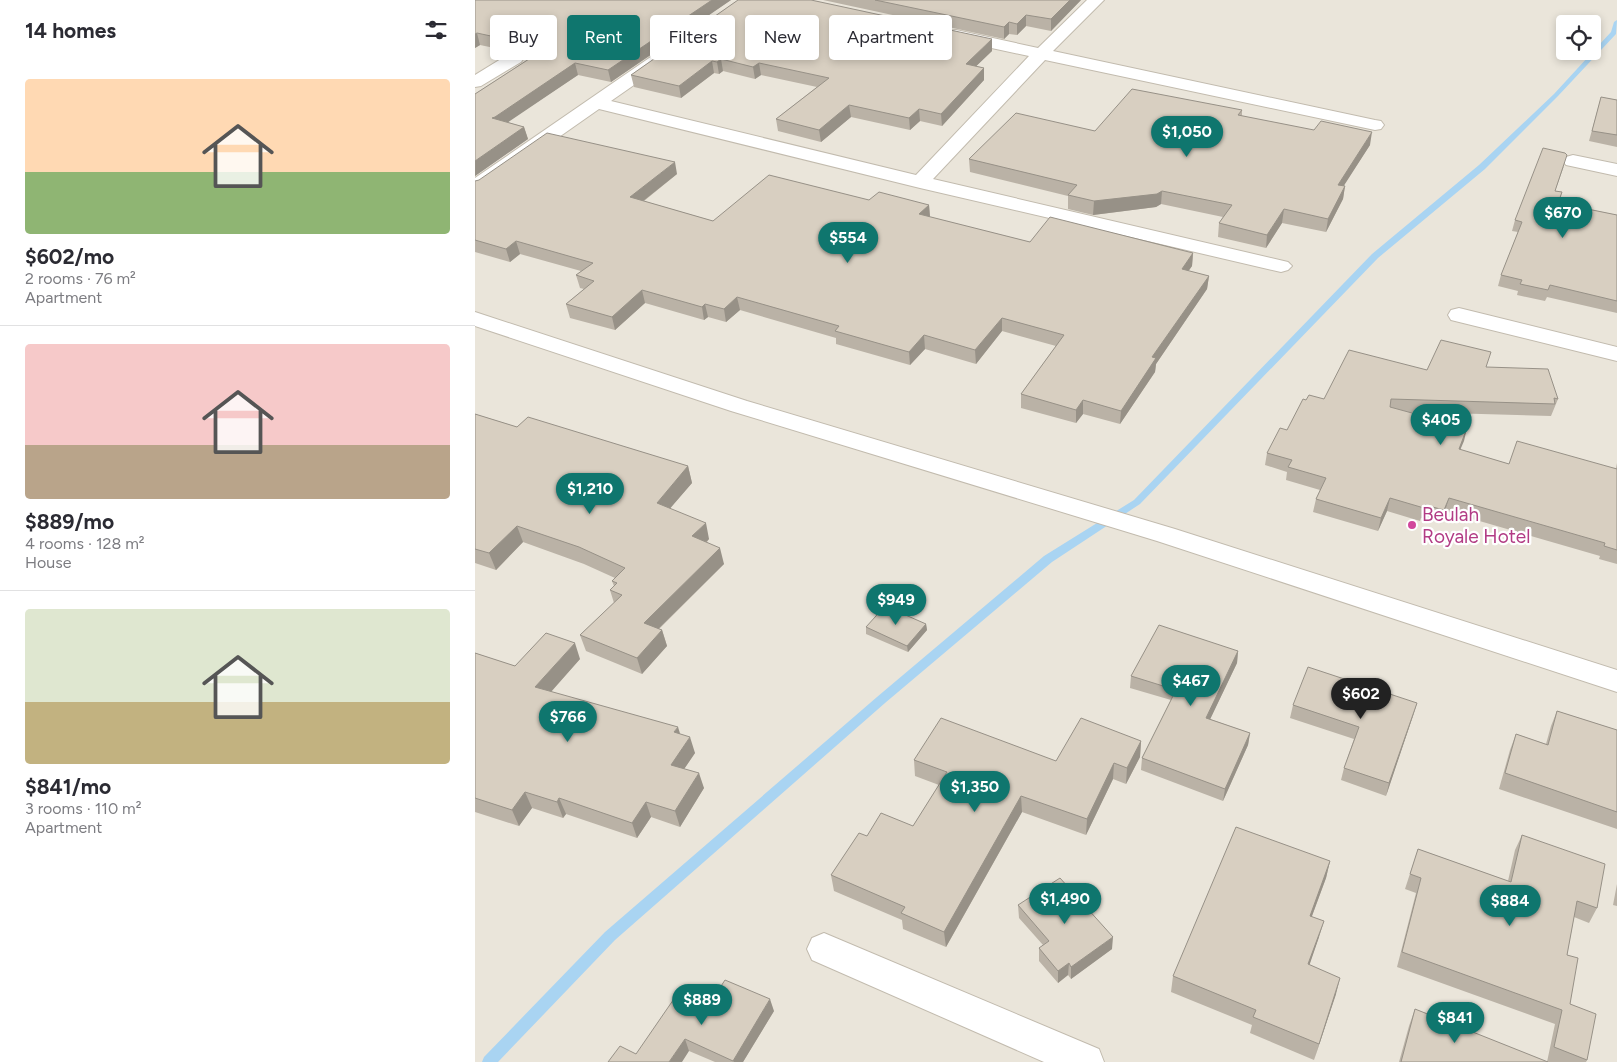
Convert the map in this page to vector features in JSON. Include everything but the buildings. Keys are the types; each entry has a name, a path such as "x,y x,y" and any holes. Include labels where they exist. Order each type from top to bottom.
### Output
{"street":[{"path":"920,182 1096,0"},
{"path":"952,34 1375,125"},
{"path":"475,82 512,60"},
{"path":"475,187 657,60"},
{"path":"596,103 920,182 1281,266"},
{"path":"1573,162 1617,170"},
{"path":"1459,315 1617,354"},
{"path":"475,319 739,406 1110,518 1617,681"},
{"path":"824,949 1086,1062"}],"shaded area":[{"path":"475,0 1617,0 1617,1062 475,1062"}],"waterway":[{"path":"489,1062 610,936 881,700 1048,559 1137,502 1375,256 1482,167 1556,95 1614,33 1617,22"}],"place":[{"name":"Beulah Royale Hotel","path":"1412,525"}]}
